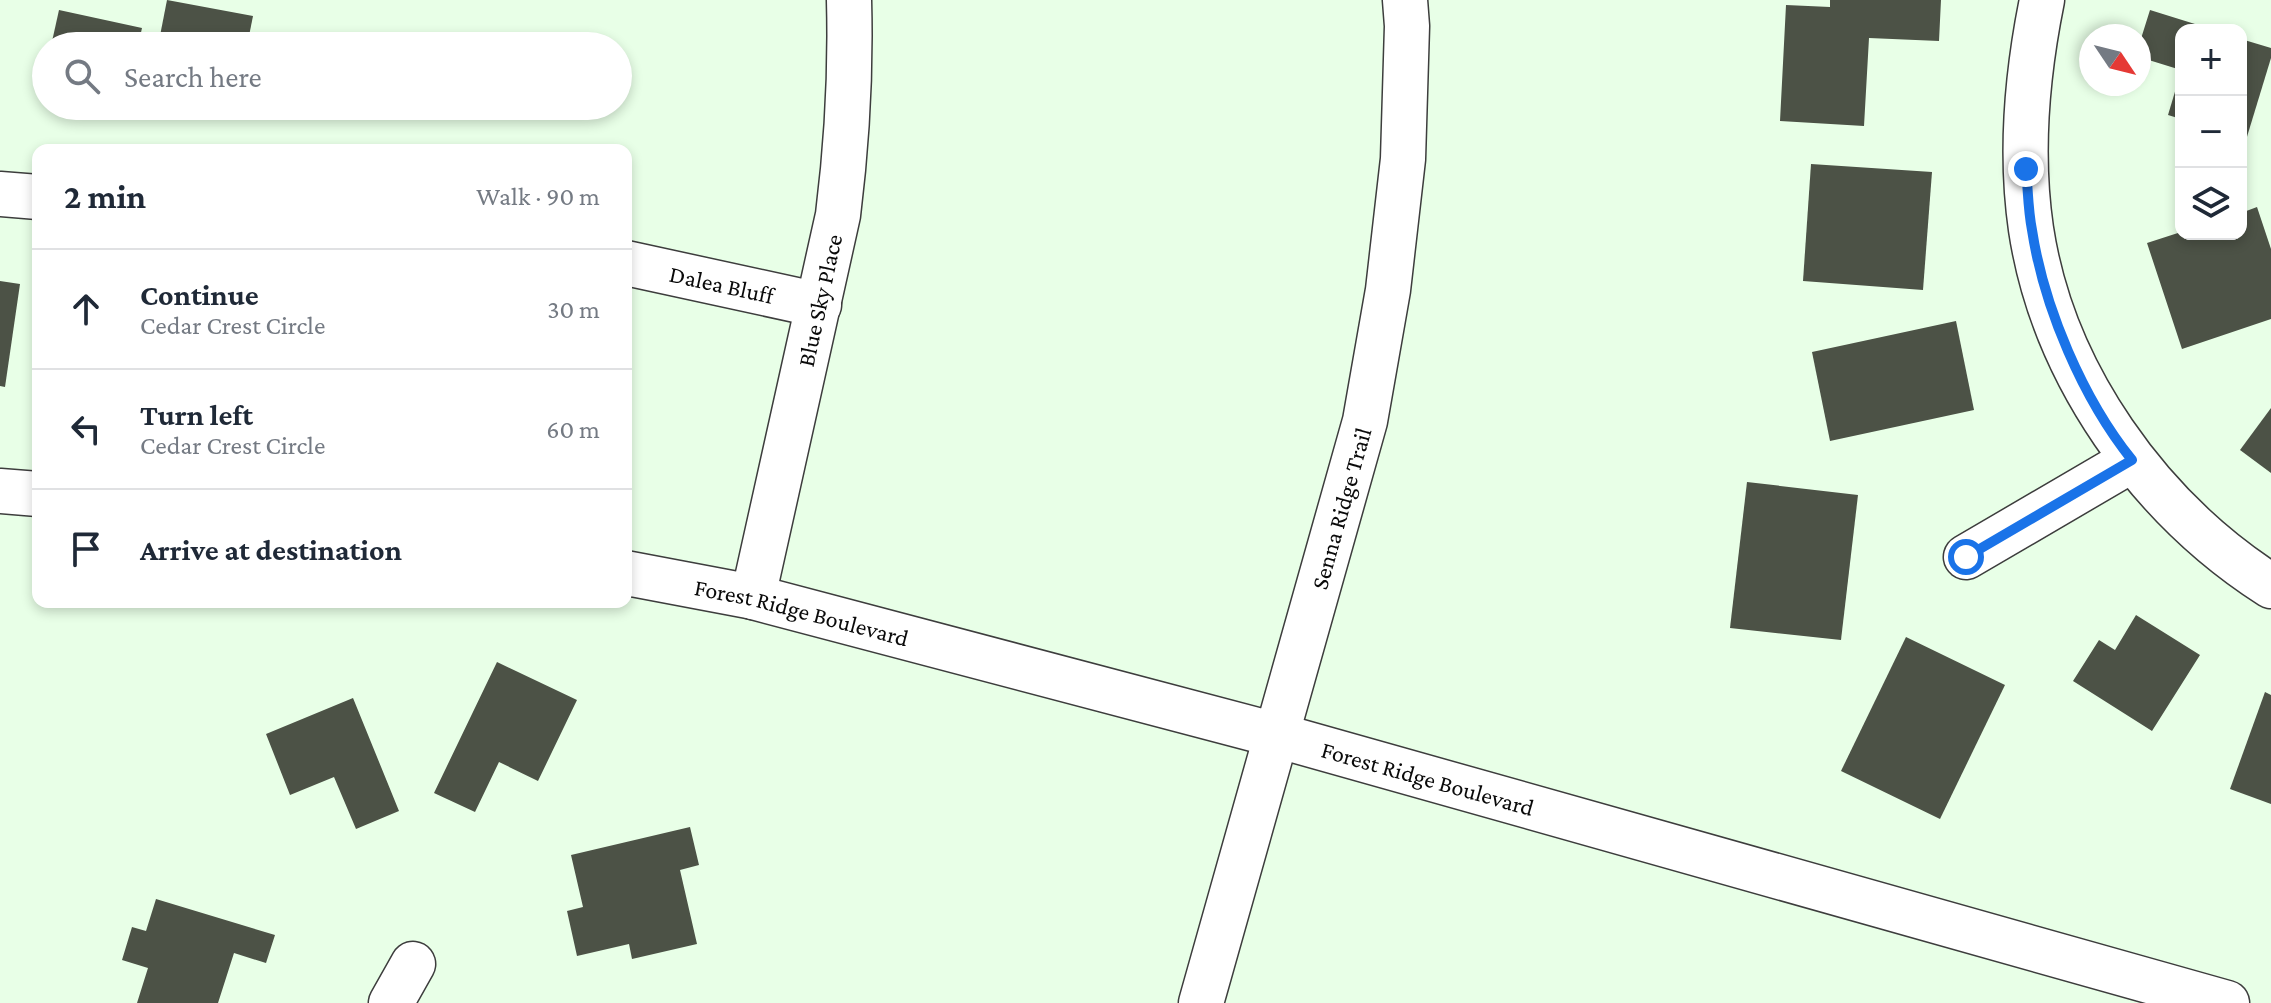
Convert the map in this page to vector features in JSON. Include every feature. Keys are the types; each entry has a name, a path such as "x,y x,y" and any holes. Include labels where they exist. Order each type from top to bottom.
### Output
{"street":[{"name":"Blue Sky Place","path":"753,597 838,215 846,152 851,57 849,0"},
{"name":"Senna Ridge Trail","path":"1201,1003 1365,421 1388,290 1403,159 1405,0"},
{"path":"2042,0 2034,42 2026,169 2032,230 2046,290 2068,349 2094,401 2132,460 2165,500 2214,545 2271,586"},
{"path":"0,194 32,197"},
{"name":"Dalea Bluff","path":"632,264 819,305"},
{"path":"1966,557 2132,460"},
{"path":"0,491 32,494"},
{"name":"Forest Ridge Boulevard","path":"632,574 753,597 1276,735 2227,1003"},
{"path":"391,1003 413,964"}],"building":[{"path":"167,0 253,16 250,32 161,32"},
{"path":"1830,0 1941,0 1939,41 1869,38 1864,126 1780,121 1786,5 1830,7"},
{"path":"59,10 142,28 141,32 54,32"},
{"path":"2150,10 2195,24 2175,24 2175,68 2151,61 2151,24 2146,24"},
{"path":"2247,41 2271,48 2271,58 2247,137"},
{"path":"2175,92 2175,117 2168,115"},
{"path":"1811,164 1932,172 1923,290 1803,281"},
{"path":"2257,207 2271,249 2271,319 2182,349 2147,243 2175,234 2175,240 2247,240 2247,211"},
{"path":"0,281 20,284 5,387 0,386"},
{"path":"1956,321 1974,410 1830,441 1812,352"},
{"path":"2271,408 2271,473 2240,450"},
{"path":"1747,482 1858,495 1841,640 1730,628"},
{"path":"2136,615 2200,655 2152,731 2073,681 2099,640 2115,650"},
{"path":"1906,637 2005,685 1940,819 1841,771"},
{"path":"497,662 577,700 538,781 499,762 475,812 434,793"},
{"path":"2265,692 2271,695 2271,804 2230,789"},
{"path":"353,698 399,811 356,829 334,777 290,795 266,734"},
{"path":"690,827 699,865 680,870 697,944 632,959 629,944 577,956 567,911 583,907 571,855"},
{"path":"156,899 275,935 266,963 234,953 218,1003 137,1003 148,968 122,960 132,927 146,931"}],"route":[{"path":"1966,557 2132,460 2094,401 2068,349 2046,290 2032,230 2026,169"}]}
